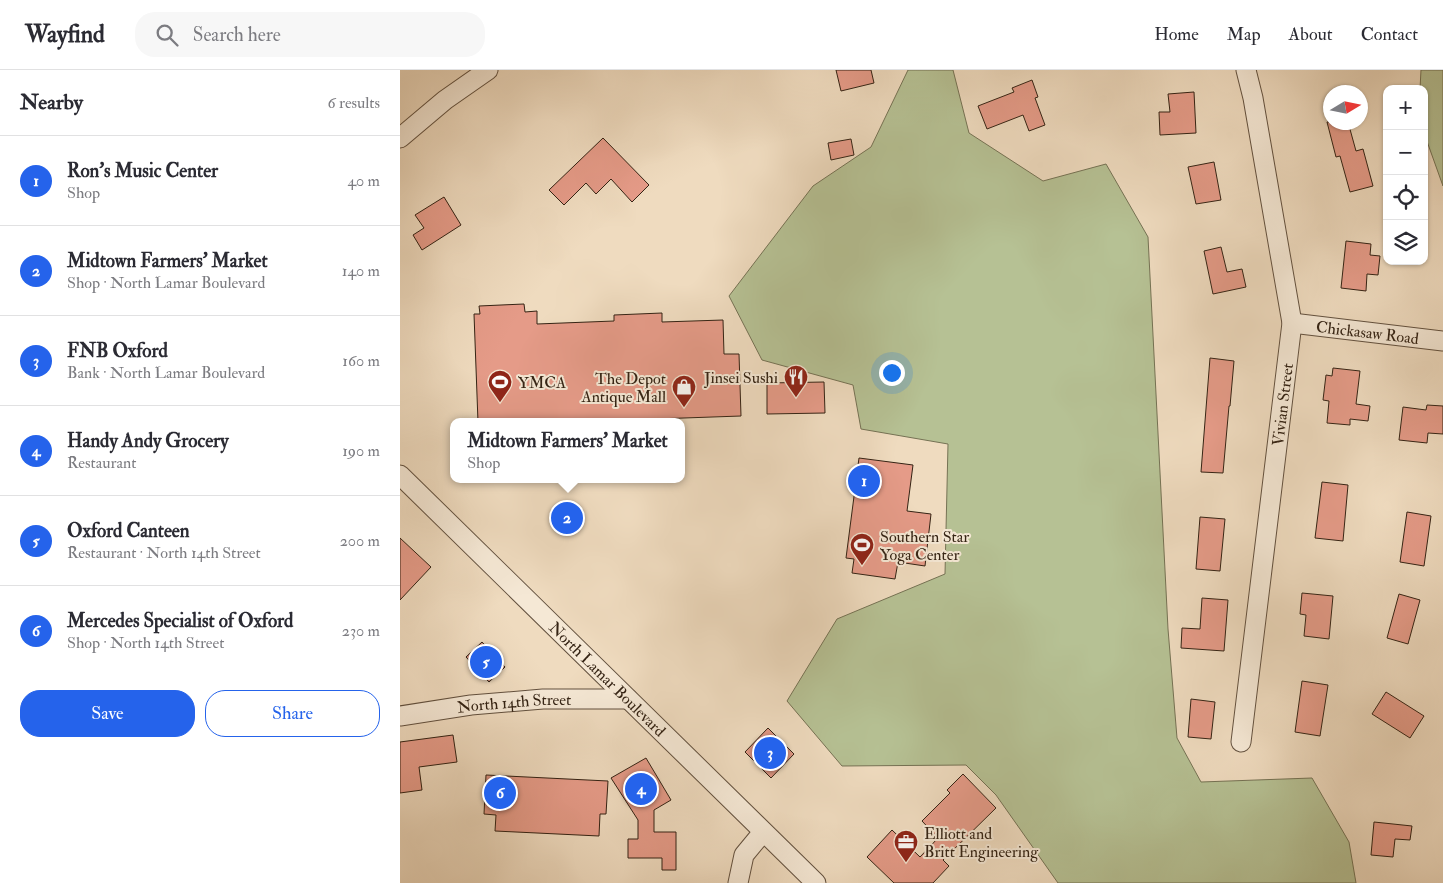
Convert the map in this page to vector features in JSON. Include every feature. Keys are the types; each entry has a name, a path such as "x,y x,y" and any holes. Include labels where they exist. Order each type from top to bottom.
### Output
{"street":[{"path":"400,138 445,100 488,70"},
{"name":"Vivian Street","path":"1241,742 1292,324 1246,70"},
{"name":"Chickasaw Road","path":"1292,324 1443,341"},
{"name":"North Lamar Boulevard","path":"400,476 816,883"},
{"name":"North 14th Street","path":"400,716 471,705 543,699 628,699"},
{"path":"738,883 744,855 763,832"}],"green space":[{"path":"908,70 953,70 969,133 1043,181 1106,164 1148,237 1168,629 1177,738 1201,782 1312,778 1349,842 1356,883 1058,883 996,795 966,765 842,766 787,701 837,619 945,574 948,444 861,429 853,385 762,360 729,296 813,186 871,147"},
{"path":"1421,70 1443,70 1443,186 1428,144 1428,85 1420,85"}],"building":[{"path":"836,70 871,70 874,83 841,91"},
{"path":"1032,80 1038,97 1035,98 1045,125 1029,131 1023,115 987,129 978,106 1014,92 1012,88"},
{"path":"1194,92 1196,133 1160,135 1159,112 1170,112 1168,94"},
{"path":"1329,130 1350,130 1356,151 1363,149 1373,186 1350,192 1340,156 1336,157"},
{"path":"603,138 649,185 632,202 611,179 596,194 586,183 564,205 549,190"},
{"path":"851,139 854,155 831,160 828,143"},
{"path":"1214,162 1221,200 1196,204 1188,167"},
{"path":"444,197 461,225 422,250 413,235 424,228 415,215"},
{"path":"1346,241 1371,244 1370,255 1380,256 1378,275 1367,274 1366,291 1341,288"},
{"path":"1221,247 1227,272 1242,269 1246,287 1213,294 1204,251"},
{"path":"524,304 525,312 537,311 537,324 614,321 614,315 662,313 662,322 723,320 724,354 739,354 741,416 684,418 478,418 474,314 480,314 479,306"},
{"path":"1210,358 1234,361 1223,473 1201,472"},
{"path":"1333,368 1360,371 1356,404 1370,406 1368,421 1350,419 1350,425 1327,423 1329,401 1323,400 1326,375 1332,376"},
{"name":"Jinsei Sushi","path":"824,382 825,413 767,414 767,383"},
{"path":"1427,405 1443,406 1443,434 1428,433 1427,443 1399,440 1403,407 1426,410"},
{"path":"859,458 913,465 907,511 931,514 925,566 898,562 895,579 852,573 854,559 846,558"},
{"path":"1322,482 1348,485 1343,541 1315,538"},
{"path":"1407,512 1431,516 1424,566 1400,562"},
{"path":"1200,517 1225,519 1220,571 1196,569"},
{"path":"400,538 431,567 400,600"},
{"path":"1302,593 1333,596 1329,639 1304,636 1306,615 1300,614"},
{"path":"1399,594 1420,600 1408,644 1387,638"},
{"path":"1202,598 1228,600 1224,651 1181,648 1182,628 1200,629"},
{"path":"482,642 505,667 489,682 466,657"},
{"path":"1302,681 1328,685 1320,736 1295,732"},
{"path":"1386,692 1424,716 1410,738 1372,714"},
{"path":"1191,699 1215,702 1211,739 1188,737"},
{"path":"768,728 794,754 771,778 745,752"},
{"path":"453,735 457,762 419,767 422,790 400,793 400,742"},
{"path":"646,758 671,800 654,810 654,832 676,832 676,870 662,870 662,858 628,858 628,839 638,839 638,820 611,778"},
{"path":"963,774 996,808 943,860 949,866 933,883 894,883 867,857 892,830 920,857 938,838 922,821 950,793 947,790"},
{"path":"486,775 608,781 606,814 600,814 599,836 495,831 496,815 484,814"},
{"path":"1374,822 1412,826 1410,840 1395,839 1393,857 1371,855"}],"place":[{"name":"Jinsei Sushi","path":"796,398"},
{"name":"YMCA","path":"500,403"},
{"name":"The Depot Antique Mall","path":"684,408"},
{"name":"Ron's Music Center","path":"864,481"},
{"name":"Midtown Farmers' Market","path":"567,518"},
{"name":"Southern Star Yoga Center","path":"862,566"},
{"name":"Oxford Canteen","path":"486,662"},
{"name":"FNB Oxford","path":"770,753"},
{"name":"Handy Andy Grocery","path":"641,789"},
{"name":"Mercedes Specialist of Oxford","path":"500,793"},
{"name":"Elliott and Britt Engineering","path":"906,863"}]}
